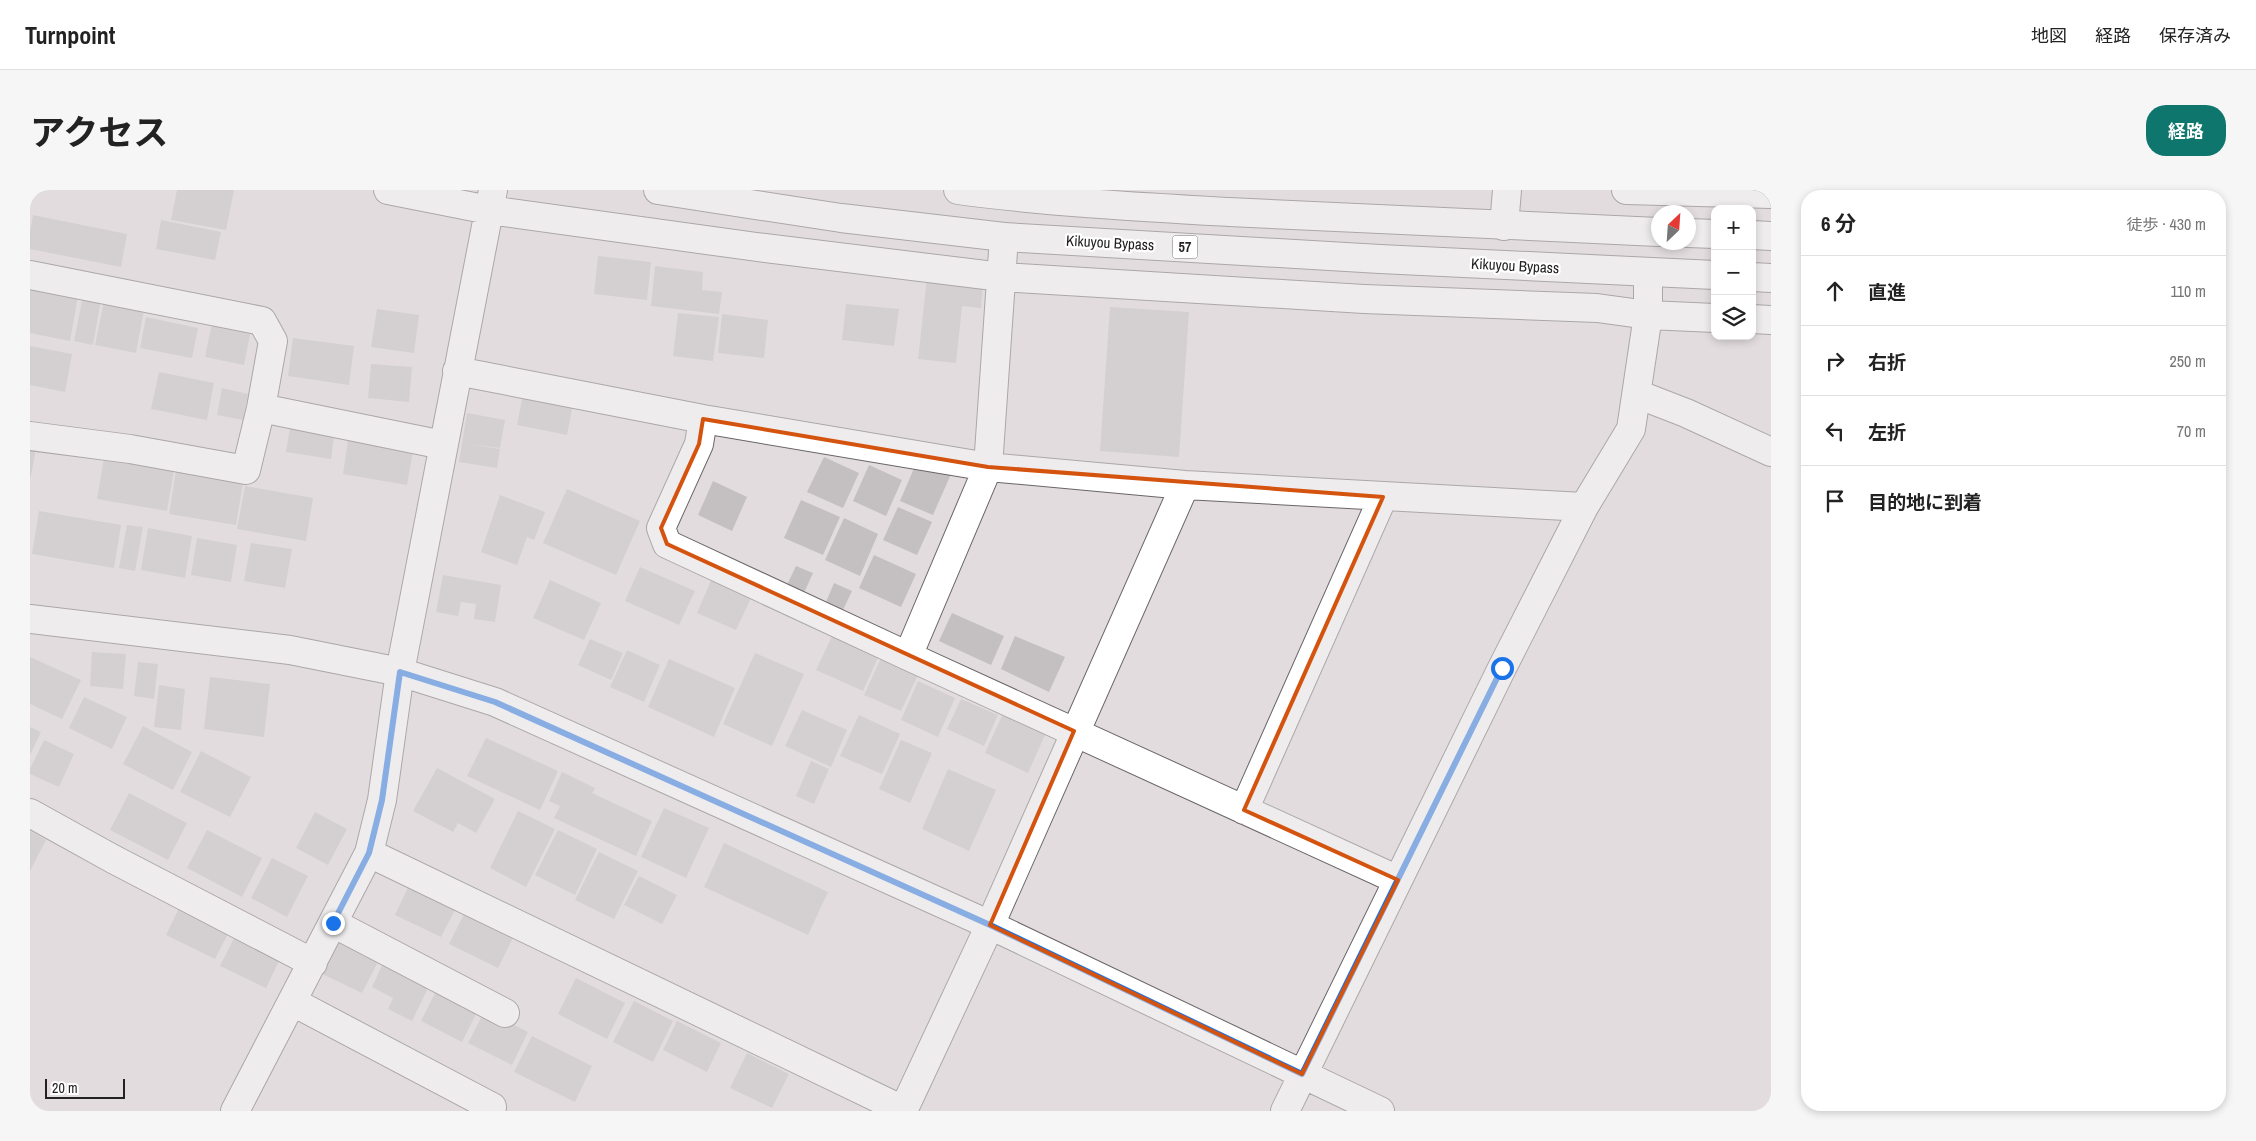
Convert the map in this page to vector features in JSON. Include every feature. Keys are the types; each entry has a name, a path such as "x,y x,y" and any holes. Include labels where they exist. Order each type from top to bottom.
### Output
{"main road":[{"path":"388,190 491,200 747,246 1002,277 1364,299 1597,308 1648,315 1711,318"},
{"name":"Kikuyou Bypass","path":"658,190 841,218 1004,237 1370,259 1711,275"},
{"path":"958,190 1172,209 1651,232"},
{"path":"1504,226 1507,190"},
{"path":"1626,190 1771,194"},
{"path":"235,1111 369,853 382,800 400,672 491,200"},
{"path":"1696,233 1711,234"},
{"path":"1756,235 1771,236"},
{"path":"908,656 988,467 1004,237"},
{"path":"1285,1111 1584,507 1631,429 1648,315 1648,272"},
{"path":"30,275 262,321 273,342 261,408 246,470 130,449 30,436"},
{"path":"1756,277 1771,278"},
{"path":"1756,319 1771,320"},
{"path":"457,372 703,419 988,467 1185,485 1584,507"},
{"path":"1637,394 1686,413 1771,452"},
{"path":"261,408 443,445"},
{"path":"703,419 699,444 661,528 667,544 1398,880"},
{"path":"369,853 903,1111 990,925 1074,731 1185,485"},
{"path":"1244,810 1383,497"},
{"path":"30,619 290,650 400,672 495,702 990,925 1380,1111"},
{"path":"30,813 113,859 313,963"},
{"path":"333,923 505,1013"},
{"path":"293,1002 492,1107 490,1111"}],"highlighted area":[{"path":"703,419 988,467 1383,497 1244,810 1398,880 1302,1074 990,925 1074,731 667,544 661,528 699,444"}],"building":[{"path":"177,190 234,190 226,230 171,220"},
{"path":"33,215 127,234 121,267 30,249"},
{"path":"161,220 221,232 215,260 156,249"},
{"path":"598,256 651,262 647,300 594,294"},
{"path":"655,266 703,272 702,290 722,292 719,314 651,306"},
{"path":"927,278 983,285 981,308 962,306 956,363 918,359"},
{"path":"30,287 78,296 70,341 30,333"},
{"path":"83,296 101,300 93,345 74,341"},
{"path":"105,296 145,305 136,353 95,345"},
{"path":"846,304 899,309 894,346 842,340"},
{"path":"1110,307 1189,312 1179,457 1100,451"},
{"path":"377,309 419,315 414,353 371,347"},
{"path":"678,313 719,317 713,361 673,356"},
{"path":"722,314 768,320 764,358 718,353"},
{"path":"146,317 198,328 192,358 140,348"},
{"path":"213,318 252,325 244,365 205,357"},
{"path":"293,338 354,346 349,385 288,376"},
{"path":"30,346 72,354 65,392 30,385"},
{"path":"371,364 412,367 409,402 368,398"},
{"path":"159,372 214,383 207,420 151,409"},
{"path":"222,388 248,394 243,420 217,415"},
{"path":"523,394 573,404 567,435 517,425"},
{"path":"467,413 505,420 500,448 468,444 500,449 497,468 459,462"},
{"path":"291,421 335,429 331,459 286,452"},
{"path":"348,440 413,452 407,485 343,474"},
{"path":"30,447 36,448 31,476 30,476"},
{"path":"824,457 859,473 843,508 807,492"},
{"path":"104,458 174,470 167,511 97,499"},
{"path":"918,459 951,474 933,515 900,501"},
{"path":"869,465 902,480 886,516 853,501"},
{"path":"176,471 243,483 236,525 169,514"},
{"path":"713,481 747,497 732,531 698,515"},
{"path":"245,486 313,498 306,541 237,529"},
{"path":"567,489 640,521 616,575 543,543"},
{"path":"500,495 545,512 534,540 527,537 517,565 481,552"},
{"path":"801,500 840,517 823,555 784,538"},
{"path":"898,507 932,522 917,555 883,540"},
{"path":"39,511 121,525 114,568 32,554"},
{"path":"844,518 878,534 860,576 825,560"},
{"path":"127,525 143,527 135,571 119,568"},
{"path":"148,528 192,536 185,578 141,570"},
{"path":"197,538 237,545 231,582 191,575"},
{"path":"251,543 292,549 285,588 244,581"},
{"path":"874,555 916,574 901,607 859,588"},
{"path":"796,566 813,573 804,593 787,585"},
{"path":"640,567 695,591 679,625 625,601"},
{"path":"443,575 501,585 495,622 474,619 476,604 461,602 458,616 436,612"},
{"path":"712,578 752,596 736,630 697,613"},
{"path":"550,580 601,603 584,640 533,618"},
{"path":"834,583 852,591 843,610 826,602"},
{"path":"952,613 1004,636 991,665 939,641"},
{"path":"834,632 880,653 863,691 816,670"},
{"path":"1015,636 1065,657 1049,692 1001,669"},
{"path":"590,639 623,653 611,680 578,665"},
{"path":"627,650 660,665 644,702 610,687"},
{"path":"92,652 126,654 123,689 90,686"},
{"path":"755,653 804,674 772,746 723,724"},
{"path":"30,657 81,680 62,719 30,704"},
{"path":"881,658 918,675 901,711 864,695"},
{"path":"669,659 735,688 714,737 648,707"},
{"path":"138,662 158,664 154,699 134,696"},
{"path":"210,677 270,684 264,737 204,729"},
{"path":"918,681 955,698 938,737 901,720"},
{"path":"159,685 185,689 181,730 154,727"},
{"path":"84,697 127,717 112,749 69,728"},
{"path":"961,699 998,715 984,746 947,729"},
{"path":"1006,707 1049,726 1028,773 985,753"},
{"path":"802,710 847,730 831,767 785,746"},
{"path":"859,715 900,734 882,774 840,756"},
{"path":"143,726 192,752 173,790 123,764"},
{"path":"30,727 41,732 30,755"},
{"path":"486,738 558,771 540,810 467,776"},
{"path":"44,740 74,754 59,787 30,774 30,769"},
{"path":"901,740 932,753 910,803 879,789"},
{"path":"201,751 251,777 230,817 180,792"},
{"path":"811,761 829,769 814,804 796,796"},
{"path":"437,768 495,799 476,833 458,823 453,832 413,811"},
{"path":"948,769 996,790 969,851 922,829"},
{"path":"562,772 595,788 592,793 652,821 636,856 554,818 560,806 549,801"},
{"path":"129,793 187,823 168,860 110,830"},
{"path":"664,808 709,828 686,878 641,857"},
{"path":"518,811 555,829 526,887 490,868"},
{"path":"315,812 347,829 328,865 296,848"},
{"path":"30,819 35,821 30,831"},
{"path":"207,830 262,858 242,897 187,868"},
{"path":"558,830 597,849 575,895 535,875"},
{"path":"30,831 46,840 30,871"},
{"path":"724,843 828,892 808,935 704,887"},
{"path":"599,852 638,871 614,919 575,900"},
{"path":"272,858 308,876 287,917 251,898"},
{"path":"639,876 677,895 662,924 624,905"},
{"path":"411,881 458,904 441,937 395,915"},
{"path":"180,906 230,930 215,959 166,935"},
{"path":"465,912 514,936 498,968 449,944"},
{"path":"336,931 382,954 362,993 316,971"},
{"path":"237,932 282,955 266,988 220,966"},
{"path":"385,959 431,982 412,1021 388,1009 393,998 372,987"},
{"path":"576,978 625,1003 607,1039 558,1014"},
{"path":"438,987 479,1008 462,1042 421,1021"},
{"path":"634,1001 673,1021 653,1062 613,1042"},
{"path":"485,1010 528,1032 512,1065 468,1043"},
{"path":"677,1021 721,1043 707,1072 663,1050"},
{"path":"532,1036 592,1066 575,1102 514,1072"},
{"path":"747,1053 789,1074 772,1108 730,1088"}],"route":[{"path":"333,923 369,853 382,800 400,672 495,702 990,925 1302,1074 1502,668"}]}
